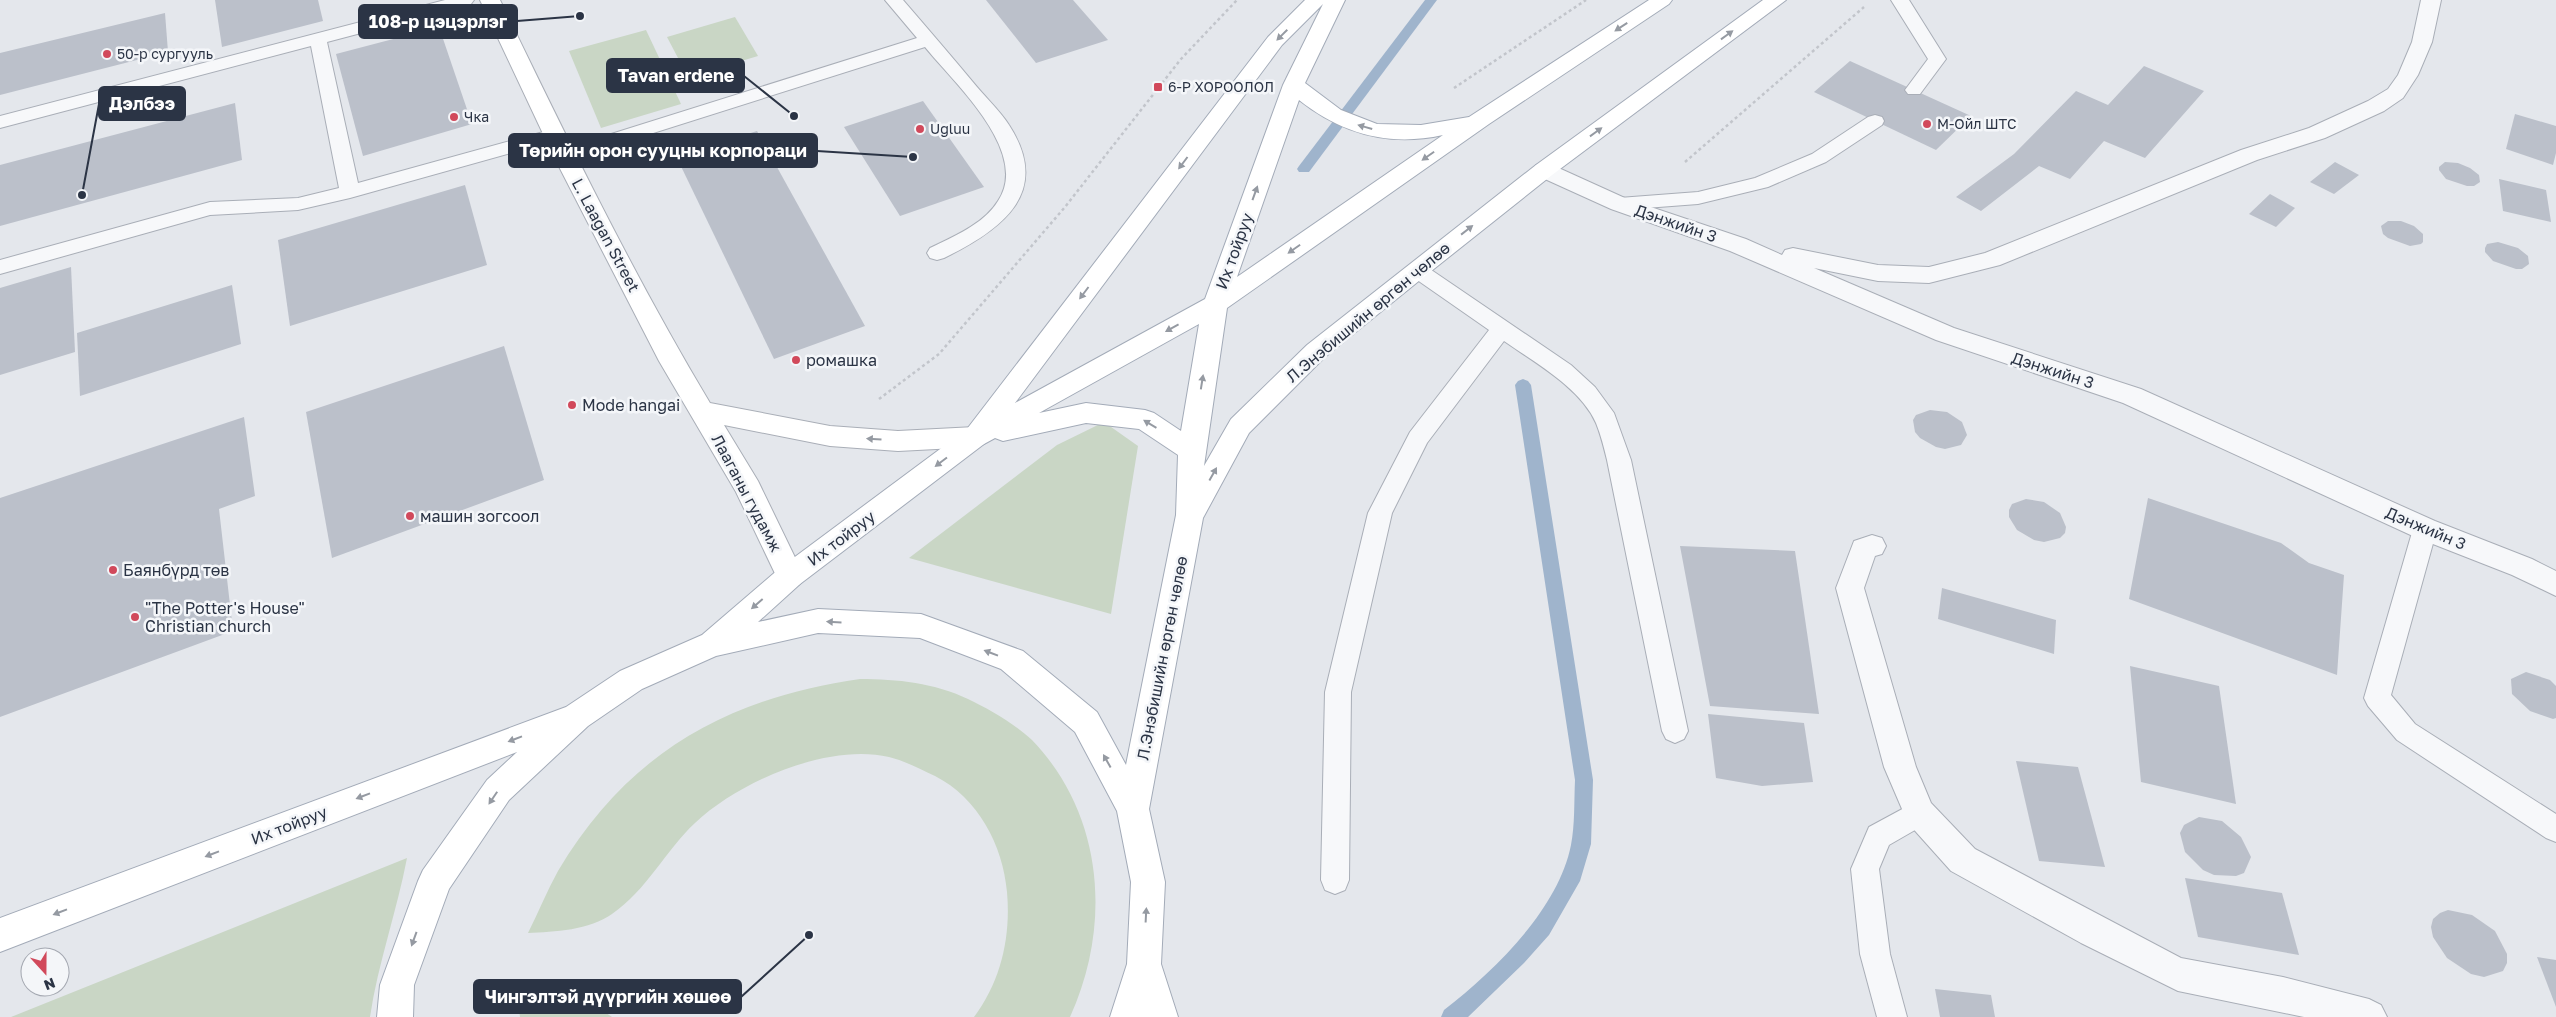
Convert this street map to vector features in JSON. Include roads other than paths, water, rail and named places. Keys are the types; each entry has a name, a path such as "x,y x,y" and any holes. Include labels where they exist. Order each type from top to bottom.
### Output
{"main road":[{"name":"L. Laagan Street","path":"490,0 564,156 672,361 703,411"},
{"name":"Их тойруу","path":"975,437 1275,41 1316,0"},
{"name":"Их тойруу","path":"711,644 790,576 975,437 1215,304 1294,85 1335,0"},
{"path":"1189,517 1191,451 1215,304 1481,119 1662,0"},
{"name":"Л.Энэбишийн өргөн чөлөө","path":"1133,809 1189,517 1240,426 1316,351 1417,270 1544,170 1776,0"},
{"path":"1294,85 1322,107 1348,122 1375,130 1401,133 1434,132 1481,119"},
{"path":"703,411 830,436 898,441 975,437 1086,413 1145,420 1191,451"},
{"name":"Лааганы гудамж","path":"703,411 748,488 790,576"},
{"path":"395,1017 397,985 436,881 498,790 577,716 631,680 711,644 818,621 921,626 1012,660 1086,722 1133,809 1148,882 1144,964 1128,1017"},
{"name":"Их тойруу","path":"0,935 577,716"},
{"path":"1144,964 1160,1017"}],"street":[{"path":"1738,245 1878,273 1929,275 1992,259 2249,154 2317,133 2376,106 2396,94 2408,75 2422,42 2431,0"},
{"name":"Дэнжийн 3","path":"1544,170 1619,204 1738,245 1945,334 2132,396 2425,528 2522,567 2556,584"},
{"path":"1872,546 1864,549 1850,588 1900,767 1919,813 1963,860 2093,932 2178,974 2283,994 2369,1017"}],"lane":[{"path":"0,122 465,0"},
{"path":"894,0 927,42 1002,127 1010,140 1017,165 1016,183 1012,197 1000,214 983,230 937,253"},
{"path":"1900,0 1937,58 1914,90"},
{"path":"318,39 350,192"},
{"path":"564,156 927,42"},
{"path":"1619,204 1698,198 1761,183 1819,158 1875,122"},
{"path":"0,267 210,209 298,204 350,192 554,135"},
{"path":"1417,270 1501,329 1564,370 1587,393 1606,419 1619,460 1676,731"},
{"path":"1335,880 1338,692 1380,513 1418,438 1501,329"},
{"path":"2425,528 2377,698 2406,732 2556,829"},
{"path":"1892,1017 1875,954 1865,869 1880,836 1919,813"}],"waterway":[{"path":"1304,169 1431,0"},
{"path":"1451,1017 1517,956 1542,928 1573,874 1581,844 1584,780 1523,385"}],"place":[{"name":"108-р цэцэрлэг","path":"580,16"},
{"name":"50-р сургууль","path":"107,54"},
{"name":"6-Р ХОРООЛОЛ","path":"1158,87"},
{"name":"Tavan erdene","path":"794,116"},
{"name":"Чка","path":"454,117"},
{"name":"М-Ойл ШТС","path":"1927,124"},
{"name":"Ugluu","path":"920,129"},
{"name":"Төрийн орон сууцны корпораци","path":"913,157"},
{"name":"Дэлбээ","path":"82,195"},
{"name":"ромашка","path":"796,360"},
{"name":"Mode hangai","path":"572,405"},
{"name":"машин зогсоол","path":"410,516"},
{"name":"Баянбүрд төв","path":"113,570"},
{"name":"\"The Potter's House\" Christian church","path":"135,617"},
{"name":"Чингэлтэй дүүргийн хөшөө","path":"809,935"}]}
